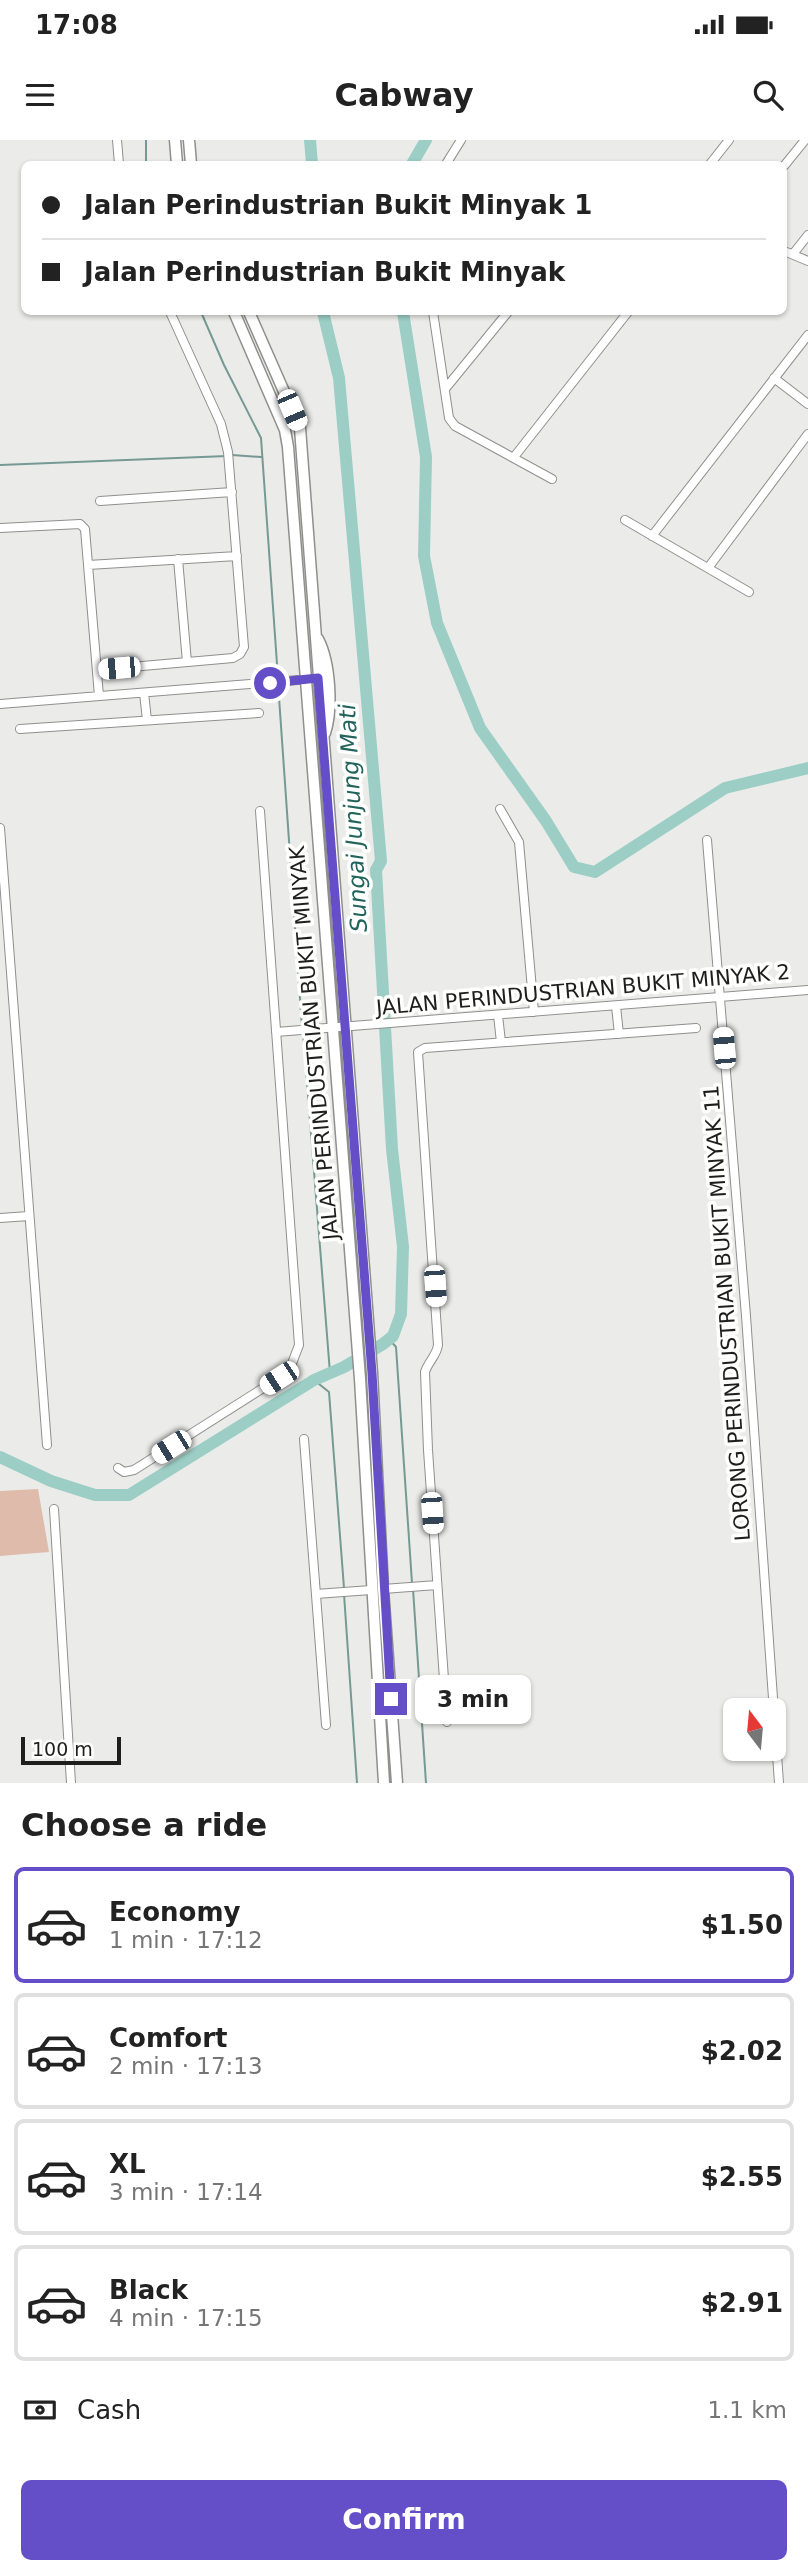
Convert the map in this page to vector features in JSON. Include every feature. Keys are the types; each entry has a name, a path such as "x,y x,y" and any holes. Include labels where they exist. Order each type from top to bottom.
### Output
{"main road":[{"path":"175,140 177,161"},
{"path":"189,140 191,161"},
{"name":"JALAN PERINDUSTRIAN BUKIT MINYAK","path":"235,315 287,439 377,1590 397,1783"},
{"name":"JALAN PERINDUSTRIAN BUKIT MINYAK","path":"250,315 300,428 372,1373 384,1783"},
{"path":"315,634 324,651 330,709 323,741"}],"street":[{"path":"117,140 119,161"},
{"path":"448,161 461,140"},
{"path":"712,161 729,140"},
{"path":"787,162 805,140"},
{"path":"808,235 788,252 808,261"},
{"path":"97,670 233,658 240,654 244,647 229,456 221,424 171,315"},
{"path":"433,315 449,418 455,426 552,479"},
{"path":"445,389 506,315"},
{"path":"514,457 626,315"},
{"path":"652,536 808,335"},
{"path":"775,378 808,404"},
{"path":"708,568 808,435"},
{"path":"100,501 232,492"},
{"path":"625,520 750,592"},
{"path":"0,528 80,524 85,529 99,696"},
{"path":"88,565 237,556"},
{"path":"178,559 187,662"},
{"path":"0,704 318,678"},
{"path":"144,693 147,720"},
{"path":"20,729 258,713"},
{"path":"500,809 519,842 534,1012"},
{"name":"JALAN PERINDUSTRIAN BUKIT MINYAK","path":"118,1468 124,1472 134,1470 279,1378 291,1366 299,1345 260,811"},
{"path":"0,828 47,1445"},
{"name":"LORONG PERINDUSTRIAN BUKIT MINYAK 11","path":"707,840 779,1783"},
{"name":"JALAN PERINDUSTRIAN BUKIT MINYAK 2","path":"276,1032 808,990"},
{"path":"617,1006 619,1034"},
{"path":"498,1015 500,1042"},
{"path":"447,1722 425,1372 438,1350 422,1050 696,1028"},
{"path":"0,1218 29,1216"},
{"path":"304,1439 326,1725"},
{"path":"54,1509 71,1783"},
{"path":"316,1594 437,1585"}],"shaded area":[{"path":"38,1489 49,1552 0,1556 0,1491"}],"waterway":[{"path":"146,140 146,161"},
{"path":"310,140 312,161"},
{"path":"414,161 426,140"},
{"path":"202,315 261,438 278,678"},
{"name":"Sungai Junjung Mati","path":"0,1457 51,1481 95,1495 129,1495 314,1380 344,1367 383,1344 393,1336 401,1314 403,1247 392,1149 376,870 381,861 339,378 324,315"},
{"path":"403,315 426,457 424,556 437,623 480,728 546,821 574,867 595,872 725,788 808,768"},
{"path":"232,455 261,457"},
{"path":"0,465 227,456"},
{"path":"278,683 302,1027"},
{"path":"303,1032 330,1373"},
{"path":"389,1339 396,1347 412,1583"},
{"path":"314,1380 329,1392 344,1588"},
{"path":"413,1589 426,1783"},
{"path":"344,1594 357,1783"}],"route":[{"path":"270,683 318,678 372,1373 391,1699"}]}
